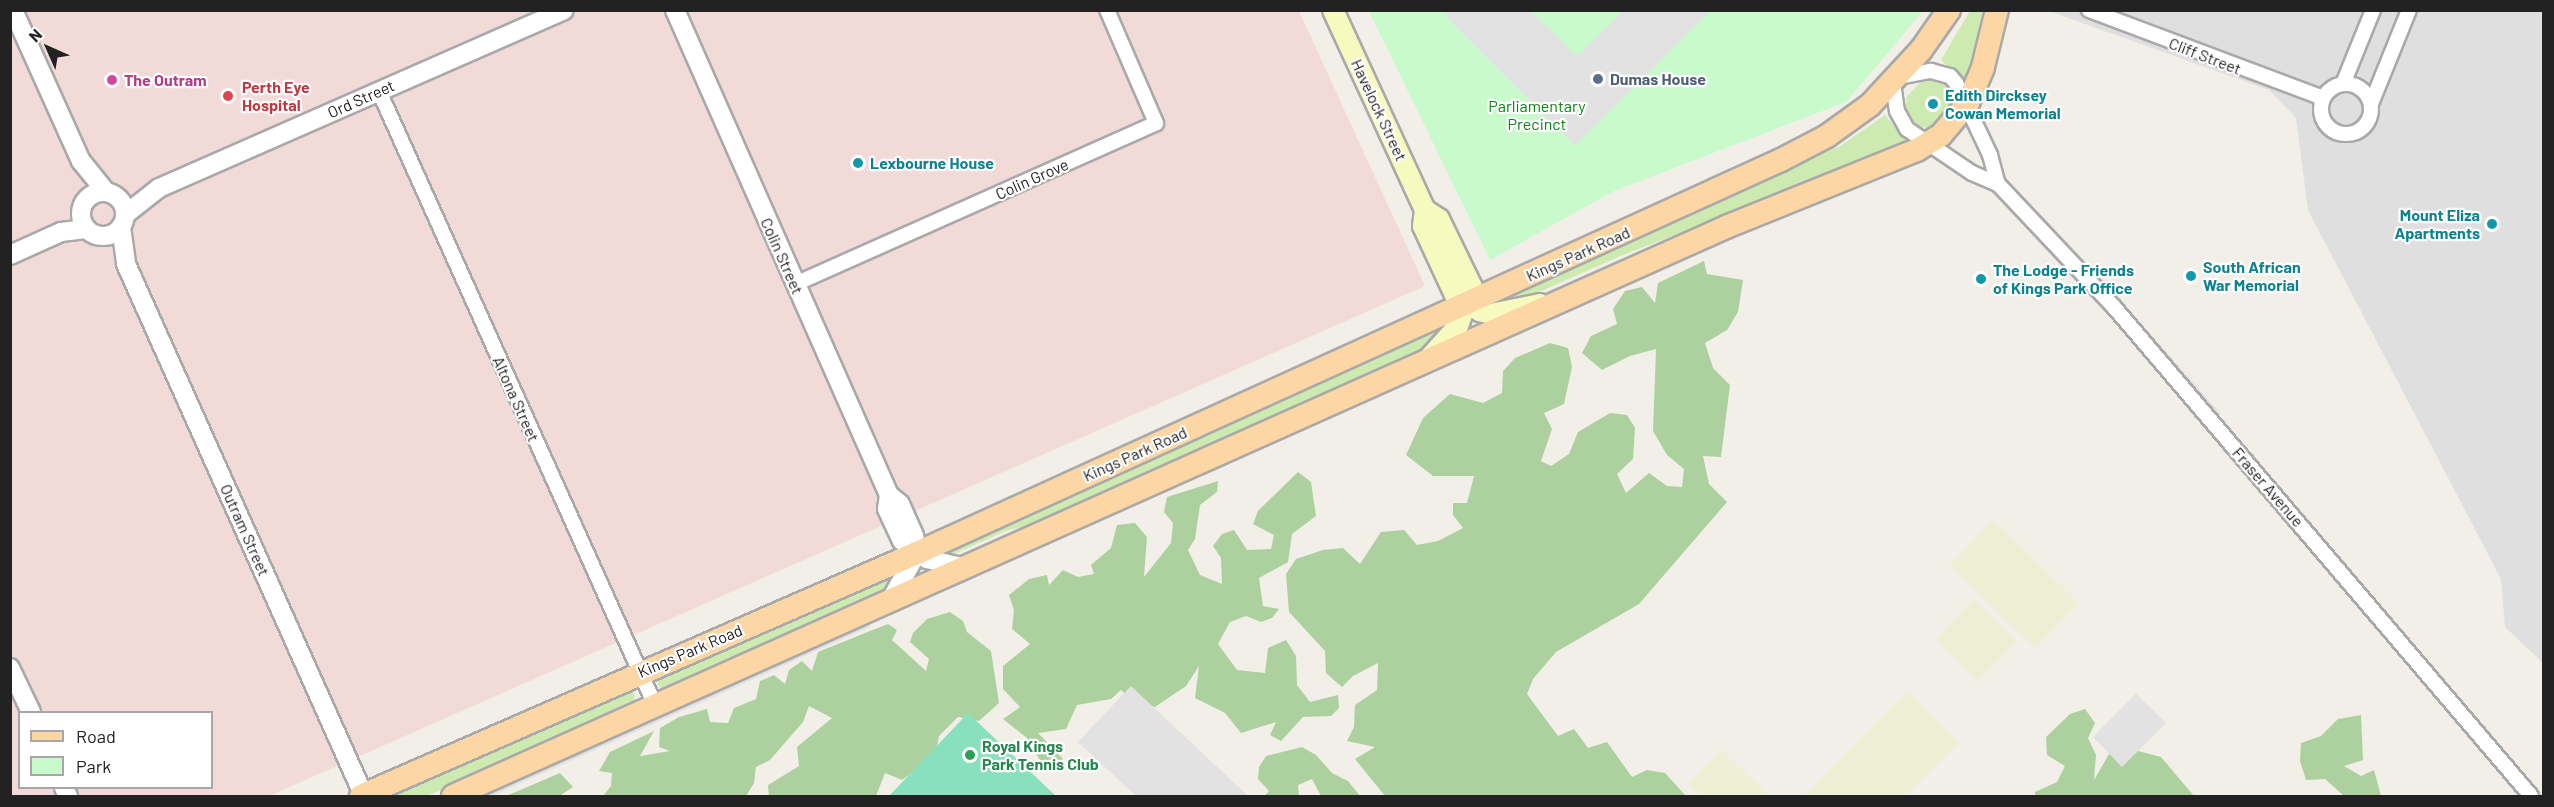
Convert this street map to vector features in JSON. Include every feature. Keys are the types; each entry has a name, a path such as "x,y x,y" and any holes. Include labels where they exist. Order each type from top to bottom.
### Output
{"main road":[{"name":"Havelock Street","path":"1332,10 1425,210 1439,219 1465,295"},
{"name":"Kings Park Road","path":"363,796 640,672 917,553 1437,317 1465,295 1496,290 1807,147 1846,124 1896,80 1949,10"},
{"path":"453,796 655,705 887,605 1726,227 1926,145 1956,122 1968,103 1983,67 1999,13"},
{"path":"1407,369 1449,339 1465,295 1491,314 1571,297"}],"street":[{"path":"10,255 88,220 81,161 14,10"},
{"name":"Ord Street","path":"88,220 110,193 159,188 564,10"},
{"name":"Colin Grove","path":"795,284 1156,123 1107,10"},
{"name":"Cliff Street","path":"2089,10 2323,98"},
{"path":"2343,84 2373,10"},
{"path":"2371,104 2361,89 2343,84 2335,86 2323,98 2322,120 2338,134 2359,131 2367,124 2371,104 2409,10"},
{"name":"Colin Street","path":"673,13 889,495 887,509 902,541 933,562 968,568"},
{"name":"Fraser Avenue","path":"1998,184 1990,155 1968,103 1950,76 1931,71 1896,80 1902,122 1926,145 1998,184 2114,307 2531,796"},
{"name":"Altona Street","path":"379,91 655,705"},
{"path":"81,161 110,193 124,220"},
{"name":"Ord Street","path":"88,220 124,220 159,188"},
{"name":"Outram Street","path":"88,220 126,264 363,796"},
{"name":"Outram Street","path":"124,220 126,264"},
{"path":"887,605 901,586 917,553"},
{"path":"10,668 31,711"}],"shaded area":[{"path":"10,11 1299,11 1425,286 269,796 11,796"},
{"name":"Dumas House","path":"1445,11 1531,11 1577,56 1623,11 1710,11 1575,146 1449,20"},
{"path":"2049,11 2543,11 2543,663 2505,627 2501,579 2308,210 2296,118 2269,90"},
{"path":"2035,210 2123,303 2221,414 2212,422 2028,217"},
{"path":"868,620 870,627 492,796 489,789"},
{"path":"1131,686 1248,796 1136,796 1078,742"},
{"path":"2136,694 2166,723 2122,767 2093,737"}],"green space":[{"name":"Parliamentary Precinct","path":"1369,11 1923,11 1846,102 1614,191 1490,260"},
{"path":"1970,11 1982,11 1974,59 1965,82 1941,60"},
{"path":"1940,79 1953,90 1954,106 1933,128 1915,127 1904,113 1907,96 1923,80"},
{"path":"1885,115 1907,141 1903,146 1623,255 1507,306 1487,305 1815,154 1839,147"},
{"path":"1704,261 1707,274 1743,280 1738,312 1727,330 1705,343 1713,368 1730,385 1721,457 1703,456 1709,484 1727,502 1639,604 1556,652 1533,679 1527,694 1558,736 1574,729 1588,748 1607,742 1632,777 1647,770 1665,773 1686,796 1385,796 1355,759 1375,747 1347,741 1354,727 1355,705 1377,690 1378,663 1353,676 1342,687 1326,673 1325,651 1289,612 1286,574 1296,559 1323,550 1343,548 1360,564 1381,532 1404,530 1417,545 1438,541 1463,528 1453,515 1453,503 1467,503 1474,476 1433,476 1406,455 1423,418 1450,394 1483,403 1502,393 1503,371 1515,358 1550,343 1568,348 1572,367 1564,404 1544,413 1552,429 1541,461 1551,466 1569,454 1578,432 1610,413 1627,415 1635,428 1633,459 1617,474 1626,493 1649,473 1667,486 1682,487 1684,469 1667,455 1653,431 1656,349 1630,356 1602,370 1582,353 1591,336 1617,324 1613,309 1625,291 1642,287 1655,303 1658,283"},
{"path":"1450,323 1420,354 1041,523 1008,530 954,554 941,557 935,551"},
{"path":"1298,472 1311,482 1316,516 1292,534 1288,562 1259,578 1263,606 1279,609 1272,618 1261,622 1246,616 1230,622 1218,644 1237,670 1265,673 1268,648 1286,640 1296,656 1297,685 1310,702 1338,695 1339,708 1331,716 1303,717 1281,741 1270,735 1276,722 1241,733 1225,713 1195,698 1199,666 1186,686 1155,707 1134,702 1121,690 1111,699 1077,705 1066,729 1038,733 1062,758 1064,768 1044,767 1027,738 1003,719 1020,707 1003,689 1003,666 1030,644 1012,629 1014,610 1009,595 1029,579 1047,575 1049,585 1063,570 1078,577 1094,574 1091,565 1111,548 1117,525 1135,523 1147,537 1144,577 1171,543 1173,523 1164,512 1167,497 1218,481 1217,492 1200,505 1195,539 1188,550 1200,575 1222,584 1221,558 1213,546 1222,534 1234,530 1247,550 1271,549 1274,535 1253,524 1258,511"},
{"path":"1994,520 2079,603 2035,648 1950,565"},
{"path":"899,568 888,591 663,690 658,685 658,676"},
{"path":"1974,599 2017,641 1977,681 1935,639"},
{"path":"950,612 963,621 967,632 991,651 999,703 979,721 958,717 939,736 935,756 902,780 885,773 876,796 769,796 768,785 799,766 797,747 832,718 809,706 803,722 770,760 756,767 754,783 746,796 603,796 611,786 612,773 599,771 610,752 654,731 640,756 670,751 659,747 660,728 679,717 707,709 710,722 728,723 734,708 756,699 760,681 774,675 785,684 789,670 802,661 812,671 818,652 875,629 888,624 897,630 892,640 926,671 929,659 910,642 913,633 927,619"},
{"path":"629,689 635,694 633,705 427,796 386,796"},
{"path":"1907,691 1959,742 1905,796 1804,796"},
{"path":"2085,709 2095,723 2088,738 2096,755 2094,780 2109,754 2127,748 2161,757 2194,796 2035,796 2035,792 2057,782 2065,766 2047,755 2046,737 2070,714"},
{"name":"Royal Kings Park Tennis Club","path":"968,713 1056,796 889,796"},
{"path":"2361,715 2363,760 2344,766 2361,776 2374,770 2381,796 2344,796 2325,779 2306,780 2300,761 2301,743 2321,736 2338,719"},
{"path":"1302,747 1316,755 1332,773 1348,781 1360,796 1321,796 1312,779 1298,785 1299,796 1264,796 1269,791 1258,779 1259,767 1266,756"},
{"path":"1722,750 1769,796 1702,796 1688,783"},
{"path":"560,773 573,787 561,795 506,796"}],"place":[{"name":"Dumas House","path":"1598,79"},
{"name":"The Outram","path":"112,80"},
{"name":"Perth Eye Hospital","path":"228,96"},
{"name":"Edith Dircksey Cowan Memorial","path":"1933,104"},
{"name":"Lexbourne House","path":"858,163"},
{"name":"Mount Eliza Apartments","path":"2492,224"},
{"name":"South African War Memorial","path":"2191,276"},
{"name":"The Lodge - Friends of Kings Park Office","path":"1981,279"},
{"name":"Royal Kings Park Tennis Club","path":"970,755"}]}
